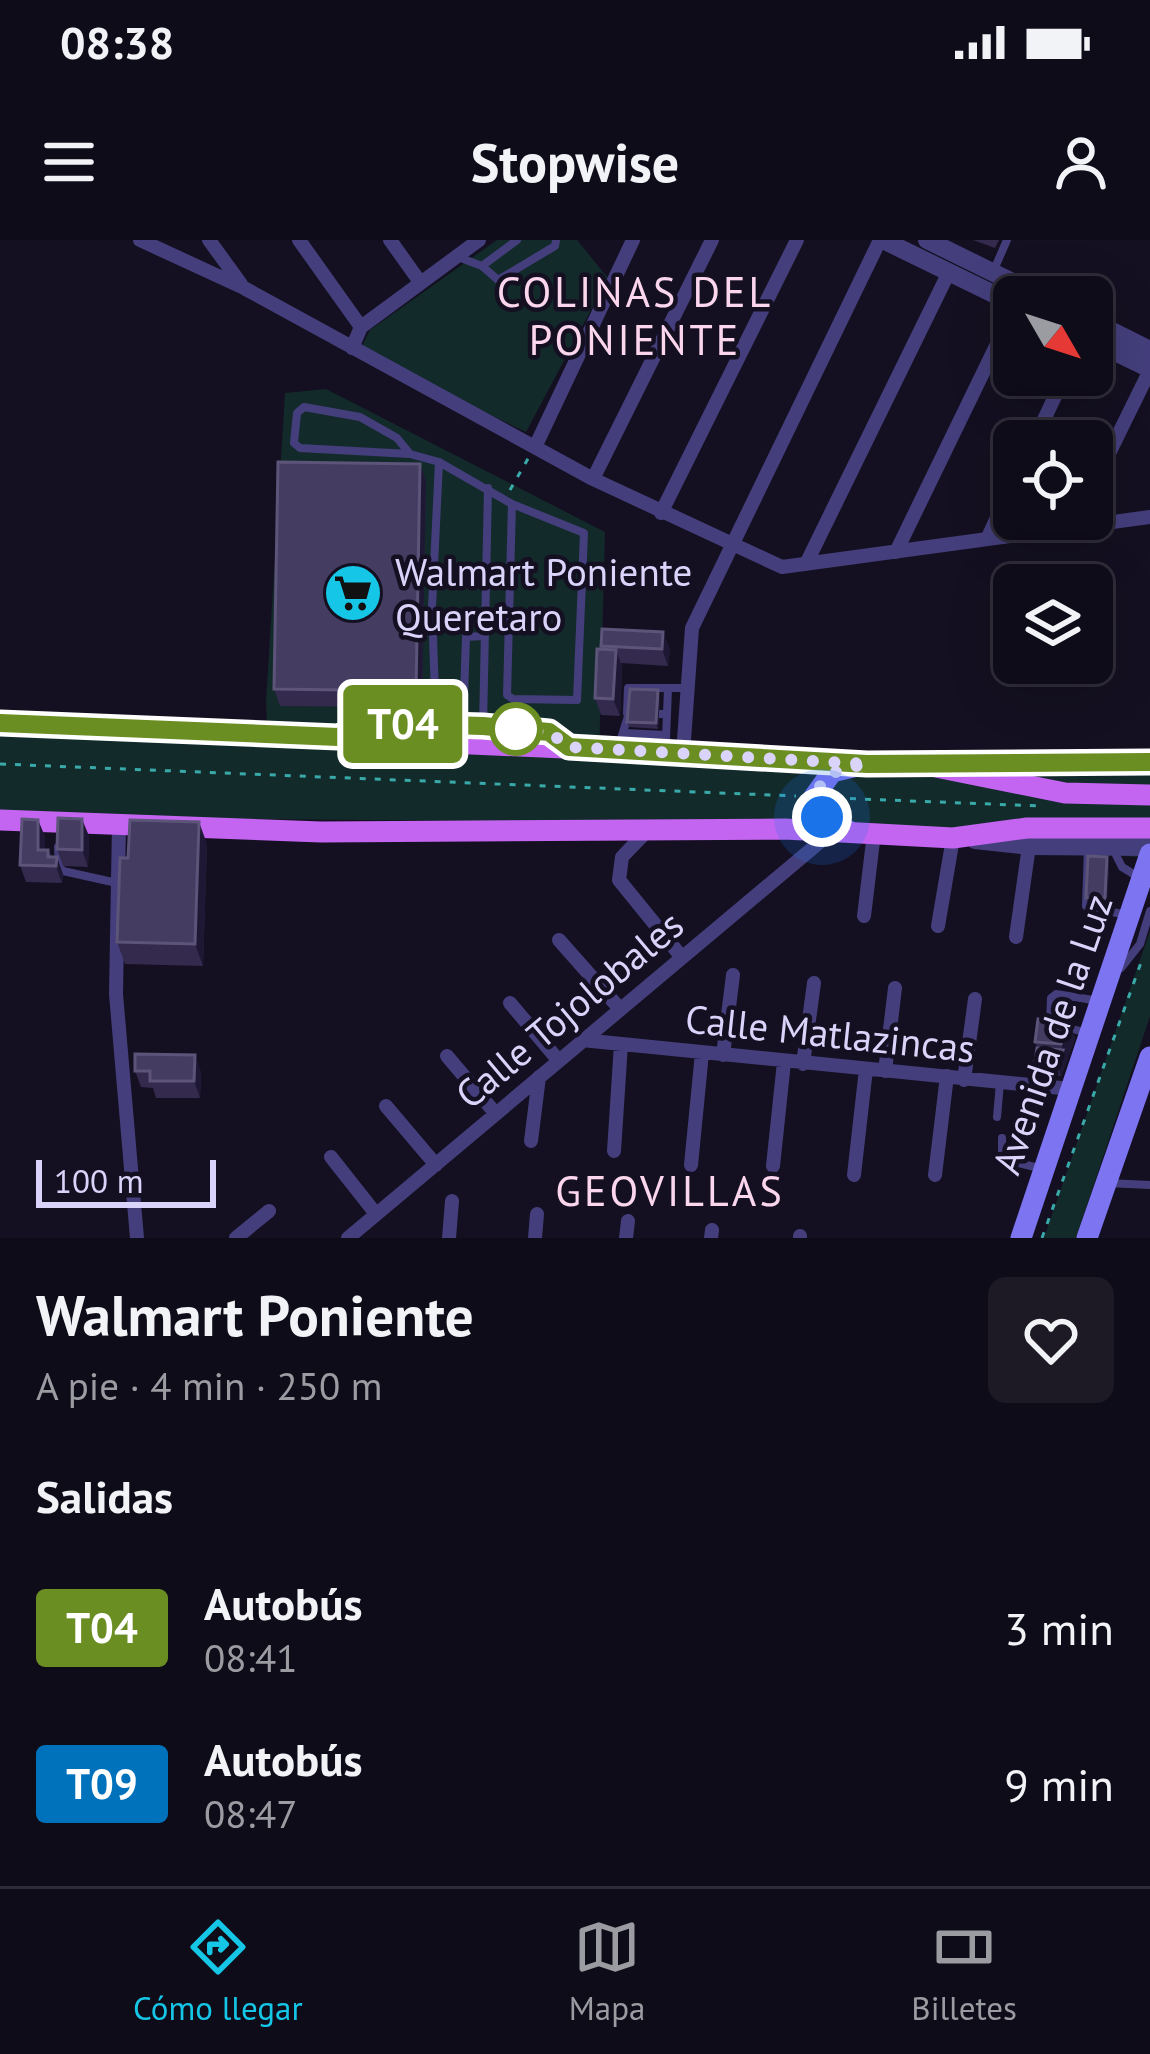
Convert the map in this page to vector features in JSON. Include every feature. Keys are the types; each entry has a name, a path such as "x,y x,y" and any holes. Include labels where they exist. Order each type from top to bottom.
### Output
{"main road":[{"path":"0,723 569,747 620,741 867,764 921,764 1065,794 1150,795"},
{"path":"841,831 822,817 814,797 832,772 867,764"},
{"path":"0,820 321,832 841,831 952,838 1027,828 1150,828"},
{"name":"Avenida de la Luz","path":"1022,1238 1102,996 1140,913 1150,851"},
{"path":"1089,1238 1106,1183 1143,1099 1150,1057"}],"street":[{"path":"140,240 244,288 592,478 782,567 993,538"},
{"path":"209,240 244,288"},
{"path":"299,240 361,327"},
{"path":"389,240 419,283"},
{"path":"352,348 361,327 479,240"},
{"path":"536,445 632,240"},
{"path":"592,478 712,240"},
{"path":"661,513 797,240"},
{"path":"673,747 687,688 692,628 881,240 993,295"},
{"path":"927,240 1000,276"},
{"path":"806,564 949,272"},
{"path":"1113,332 1150,350"},
{"path":"896,552 993,350"},
{"path":"1113,352 1150,370 1113,445"},
{"path":"1113,520 1150,517"},
{"path":"987,539 993,526"},
{"path":"921,764 1150,762"},
{"path":"119,824 116,994 137,1238"},
{"path":"648,830 622,857 619,880 680,956"},
{"name":"Calle Tojolobales","path":"348,1238 680,956 841,831"},
{"path":"864,916 874,833"},
{"path":"938,926 952,838 1088,852 1150,851"},
{"path":"1016,937 1029,846"},
{"path":"559,940 620,1009"},
{"path":"723,1055 734,975"},
{"path":"802,1064 814,982"},
{"path":"885,1071 895,988"},
{"path":"964,1079 975,999"},
{"path":"510,1003 559,1061"},
{"name":"Calle Matlazincas","path":"582,1040 1071,1089"},
{"path":"614,1151 621,1044"},
{"path":"691,1165 702,1053"},
{"path":"447,1055 496,1114"},
{"path":"773,1166 784,1062"},
{"path":"854,1175 866,1069"},
{"path":"935,1175 946,1076"},
{"path":"531,1141 539,1078"},
{"path":"386,1106 436,1165"},
{"path":"331,1156 376,1214"},
{"path":"449,1238 452,1201"},
{"path":"236,1238 268,1211"},
{"path":"535,1238 537,1214"},
{"path":"626,1238 628,1221"}],"lane":[{"path":"482,266 517,240"},
{"path":"457,256 482,266 498,280 556,247 556,240"},
{"path":"992,272 1006,240"},
{"path":"410,454 397,438 360,417 304,407 297,413 294,443 299,448 410,454 439,462 509,502 586,536 579,696 572,701 508,697 509,502"},
{"path":"439,462 432,607 435,695 464,697 466,637 483,636"},
{"path":"483,726 488,488"},
{"path":"487,574 512,575"},
{"path":"620,741 631,686 687,688"},
{"path":"668,688 663,714 673,747"},
{"path":"338,737 377,723 483,726 549,732 569,747"},
{"path":"58,822 63,871 118,883"},
{"path":"1088,852 1086,906 1140,913"},
{"path":"1114,853 1122,867 1142,879"},
{"path":"1090,1034 1051,1024 1051,998 1056,994 1102,996"},
{"path":"997,1117 1000,1083"},
{"path":"1002,1138 1002,1159 1044,1169"},
{"path":"1106,1183 1150,1185"}],"path":[{"path":"509,502 536,445"},
{"path":"0,764 1060,806"},
{"path":"1042,1238 1142,959"}],"green space":[{"path":"497,240 577,240 608,278 526,432 359,352 370,330"},
{"path":"326,389 605,532 599,757 758,766 1150,757 1150,858 705,823 0,813 0,729 268,739 266,703 285,393"},
{"path":"1150,931 1150,1016 1076,1238 1044,1238"}],"building":[{"name":"Walmart Poniente Queretaro","path":"278,462 420,464 416,691 274,689"},
{"path":"602,629 663,632 662,649 601,646"},
{"path":"597,649 616,650 613,699 595,698"},
{"path":"630,689 658,690 656,723 627,722"},
{"path":"58,818 82,819 82,850 57,849"},
{"path":"22,819 38,820 38,850 57,857 56,866 20,865"},
{"path":"130,820 199,822 195,944 117,942 120,858 128,858"},
{"path":"1088,856 1107,857 1105,898 1086,898"},
{"path":"1038,1019 1069,1022 1061,1044 1035,1042"},
{"path":"1037,1048 1063,1050 1057,1065 1035,1062"},
{"path":"135,1054 195,1055 194,1081 150,1081 150,1071 135,1071"}],"bus line":[{"name":"T04","path":"0,723 338,737 377,723 483,726 549,732 569,747 867,764 1150,762"}],"place":[{"name":"Walmart Poniente Queretaro","path":"353,593"}],"district":[{"name":"COLINAS DEL PONIENTE","path":"635,315"},
{"name":"GEOVILLAS","path":"670,1190"}],"route":[{"path":"516,729 549,732 569,747 867,764 838,769 823,779 814,797 822,817"}]}
